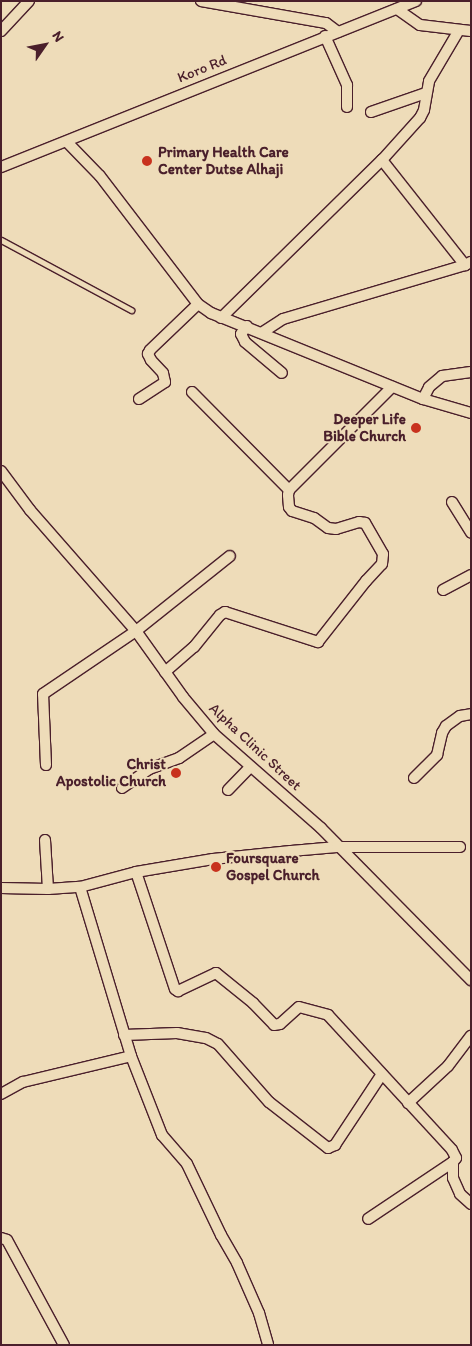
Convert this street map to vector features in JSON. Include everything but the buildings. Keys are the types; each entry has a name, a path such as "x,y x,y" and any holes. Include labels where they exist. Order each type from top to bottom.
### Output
{"street":[{"path":"1,31 29,1"},
{"path":"201,1 326,23 338,32"},
{"name":"Koro Rd","path":"1,167 67,142 193,88 416,1"},
{"path":"397,9 420,25 471,32"},
{"path":"221,318 382,160 423,114 429,81 459,30"},
{"path":"325,36 347,86 347,107"},
{"path":"371,112 426,93"},
{"path":"67,142 100,176 198,304 221,318 263,332 392,387 423,399 471,413"},
{"path":"263,332 283,319 468,263 382,160"},
{"path":"139,399 165,382 163,373 148,354 150,350 198,304"},
{"path":"247,326 241,334 245,342 282,373"},
{"path":"423,399 429,387 442,376 471,372"},
{"path":"165,672 194,647 220,614 225,612 318,642 366,581 382,564 383,554 365,523 359,522 336,529 328,528 314,518 292,511 288,500 289,490 392,387"},
{"path":"192,392 289,490"},
{"name":"Alpha Clinic Street","path":"1,471 30,510 136,631 165,672 214,734 321,828 337,847 471,980"},
{"path":"452,502 471,532"},
{"path":"46,765 43,694 136,631 230,556"},
{"path":"443,590 471,576"},
{"path":"414,778 438,754 442,733 446,726 460,716 471,714"},
{"path":"122,788 149,769 179,758 214,734"},
{"path":"228,790 250,767"},
{"path":"45,840 48,889"},
{"path":"1,888 48,889 80,887 136,872 213,859 337,847 460,847"},
{"path":"136,872 175,989 178,991 212,973 216,973 253,1003 274,1026 280,1024 299,1007 328,1016 452,1150 456,1158 453,1162 453,1178 460,1194 471,1204"},
{"path":"80,887 124,1035 162,1134 187,1164 221,1235 237,1262 259,1313 268,1345"},
{"path":"124,1035 177,1033 206,1038 218,1044 269,1102 328,1148 335,1145 382,1074"},
{"path":"408,1103 448,1066 471,1036"},
{"path":"1,1094 23,1082 131,1056"},
{"path":"368,1219 453,1162"},
{"path":"1,1238 7,1240 64,1345"}],"lane":[{"path":"1,240 132,310"}],"place":[{"name":"Primary Health Care Center Dutse Alhaji","path":"147,161"},
{"name":"Deeper Life Bible Church","path":"416,428"},
{"name":"Christ Apostolic Church","path":"176,773"},
{"name":"Foursquare Gospel Church","path":"216,867"}]}
